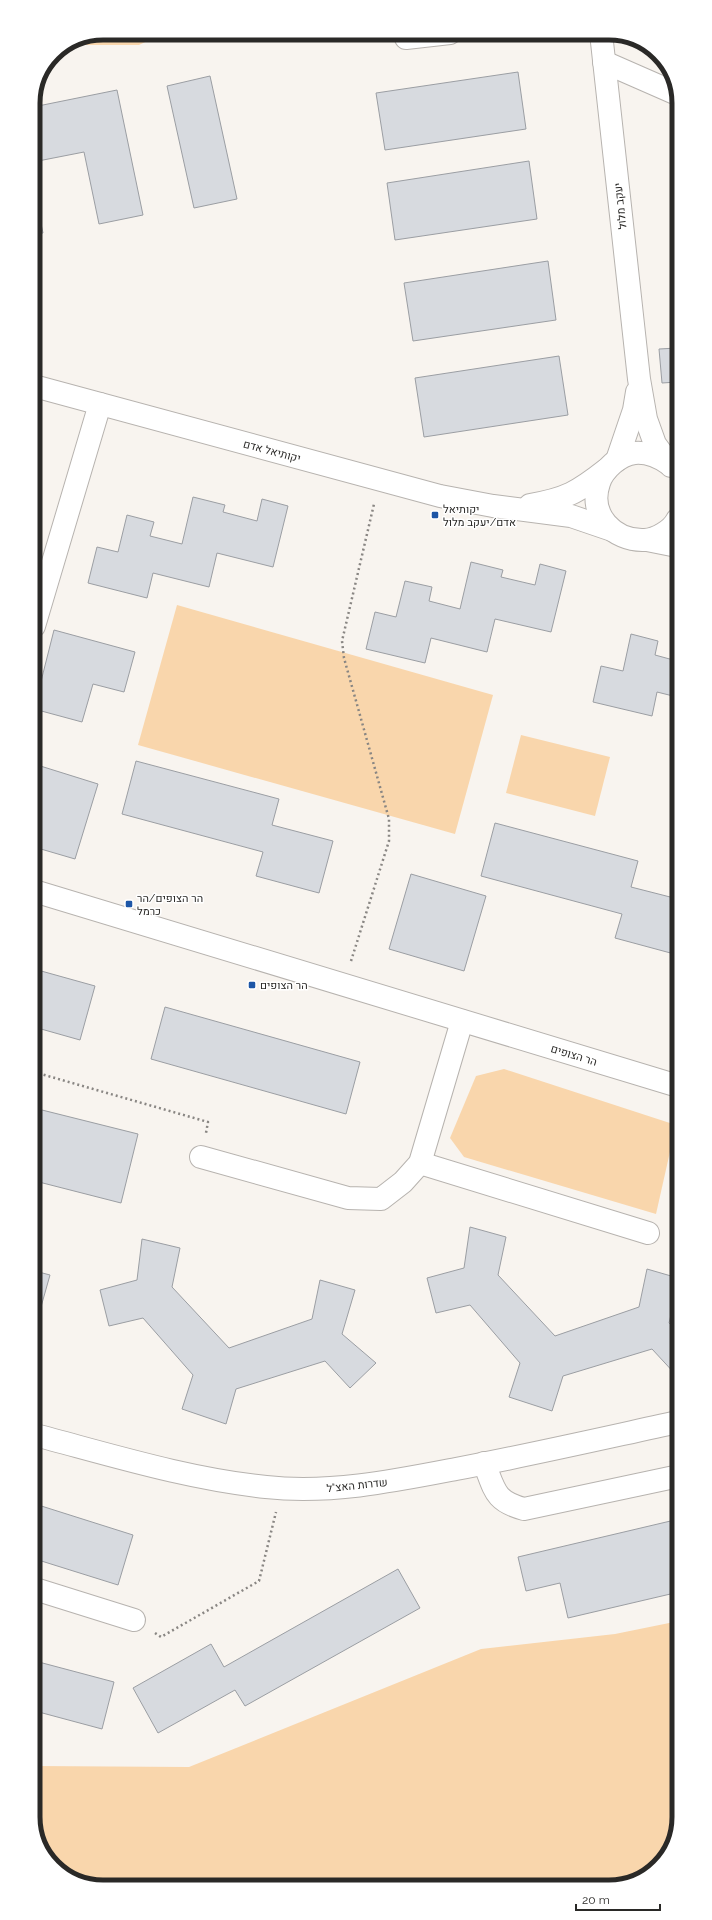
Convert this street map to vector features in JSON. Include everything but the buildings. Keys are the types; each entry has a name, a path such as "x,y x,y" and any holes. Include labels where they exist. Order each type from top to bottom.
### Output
{"street":[{"name":"יעקב מלול","path":"602,40 639,379 646,419 655,444 672,467"},
{"path":"604,62 671,91"},
{"name":"יעקב מלול","path":"612,530 606,524 599,511 597,498 599,483 612,465 634,410 639,379"},
{"path":"40,380 64,394"},
{"name":"יקותיאל אדם","path":"40,388 440,496 493,506 571,516 612,530 632,540 647,540"},
{"path":"40,606 100,404"},
{"name":"יקותיאל אדם","path":"512,508 561,499 581,490 612,465 634,452 659,457 672,468"},
{"path":"647,540 665,533 672,525"},
{"path":"647,540 672,545"},
{"name":"הר הצופים","path":"40,893 672,1084"},
{"path":"201,1157 348,1198 381,1199 403,1182 420,1163 462,1021"},
{"path":"420,1163 648,1233"},
{"name":"שדרות האצ\"ל","path":"40,1436 188,1475 267,1487 333,1488 400,1480 672,1423"},
{"path":"484,1463 498,1496 509,1505 524,1510 672,1477"},
{"path":"40,1592 134,1620"}],"path":[{"path":"343,985 388,841 389,819 344,658 342,641 379,480"},
{"path":"40,1074 208,1122 201,1157"},
{"path":"134,1620 161,1637 260,1581 282,1488"}],"shaded area":[{"path":"103,40 149,40 139,45 79,45"},
{"path":"177,605 493,695 455,834 138,745"},
{"path":"521,735 610,757 595,816 506,793"},
{"path":"504,1069 672,1124 672,1143 656,1214 464,1157 450,1138 476,1076"},
{"path":"672,1622 671,1829 669,1837 659,1855 646,1867 625,1878 609,1880 99,1880 91,1879 72,1872 62,1864 51,1852 42,1833 40,1817 40,1766 189,1767 481,1649 615,1634"}],"place":[{"name":"יקותיאל אדם/יעקב מלול","path":"435,515"},
{"name":"הר הצופים/הר כרמל","path":"129,904"},
{"name":"הר הצופים","path":"252,985"}]}
